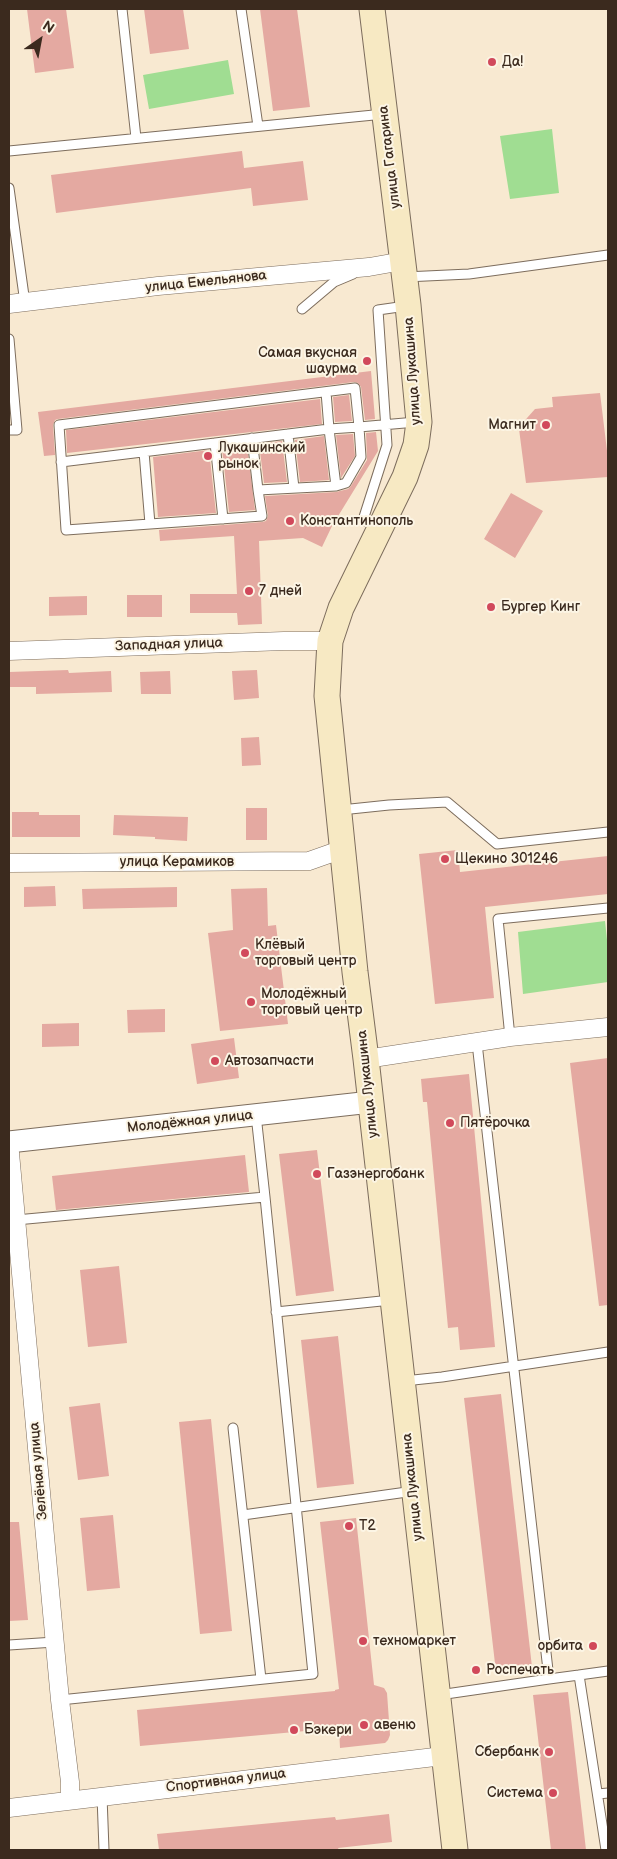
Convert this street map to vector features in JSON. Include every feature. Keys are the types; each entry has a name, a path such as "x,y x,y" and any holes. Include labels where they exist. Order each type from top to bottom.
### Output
{"main road":[{"name":"улица Гагарина","path":"372,9 408,305"},
{"name":"улица Лукашина","path":"408,305 419,422 416,445 405,477 341,608 330,641 327,696 355,972 455,1850"}],"street":[{"name":"улица Емельянова","path":"17,304 158,286 369,267 404,269"},
{"name":"Западная улица","path":"9,651 274,641 330,641"},
{"name":"улица Керамиков","path":"9,863 309,861 343,849"},
{"path":"366,1059 510,1038 608,1027"},
{"name":"Молодёжная улица","path":"9,1151 256,1115 370,1102"},
{"name":"Зелёная улица","path":"9,1151 60,1700 70,1782 70,1800"},
{"name":"Спортивная улица","path":"9,1808 443,1756"}],"lane":[{"path":"122,9 136,138"},
{"path":"242,9 258,126"},
{"path":"9,151 384,114"},
{"path":"9,188 17,304"},
{"path":"404,269 469,274 608,255"},
{"path":"302,309 334,282 369,267"},
{"path":"380,528 363,520 387,445 378,310 408,305"},
{"path":"9,339 17,430 9,430"},
{"path":"252,438 258,490 262,516 66,530 59,425 355,388 361,457 346,483 336,486 258,490"},
{"path":"326,392 336,486"},
{"path":"62,462 329,429 419,422"},
{"path":"288,434 294,488"},
{"path":"216,443 223,519"},
{"path":"144,452 150,524"},
{"path":"338,810 447,802 497,844 608,832"},
{"path":"510,1038 498,919 608,908"},
{"path":"477,1043 549,1679"},
{"path":"60,1700 313,1674 256,1115"},
{"path":"16,1220 265,1197"},
{"path":"276,1312 393,1300"},
{"path":"402,1381 442,1377 608,1352"},
{"path":"233,1428 261,1679"},
{"path":"243,1515 414,1491"},
{"path":"9,1645 55,1642"},
{"path":"436,1695 608,1671"},
{"path":"580,1675 606,1850"},
{"path":"598,1794 608,1793"},
{"path":"102,1796 104,1850"}],"green space":[{"path":"228,60 234,94 149,109 143,75"},
{"path":"552,129 559,193 510,199 500,136"},
{"path":"605,921 608,949 608,982 523,994 518,932"}],"building":[{"path":"27,9 66,9 74,68 35,73"},
{"path":"144,9 183,9 189,49 150,54"},
{"path":"260,9 297,9 310,107 273,111"},
{"path":"242,151 244,168 303,161 308,200 253,206 251,188 56,213 51,175"},
{"path":"371,371 375,419 365,420 361,387 358,383 354,382 58,419 55,420 53,425 55,455 44,456 38,412"},
{"path":"600,393 608,459 608,477 526,483 519,429 527,418 535,409 553,407 552,397"},
{"path":"349,395 352,421 335,422 333,397"},
{"path":"320,399 322,424 67,453 66,430"},
{"path":"376,432 378,451 332,526 322,547 303,538 259,541 262,624 238,625 237,613 190,613 190,594 237,594 234,536 160,541 159,530 262,522 266,521 268,516 265,496 336,492 348,489 367,460 366,433"},
{"path":"353,434 355,456 341,478 336,435"},
{"path":"324,436 329,480 300,482 295,440"},
{"path":"282,441 287,482 264,483 259,444"},
{"path":"247,445 255,510 229,512 222,448"},
{"path":"209,450 216,513 158,517 153,457"},
{"path":"511,493 543,511 515,558 484,539"},
{"path":"127,595 162,595 162,617 127,617"},
{"path":"87,596 87,615 49,616 49,597"},
{"path":"68,670 69,673 111,671 112,692 36,694 36,687 9,687 9,672"},
{"path":"257,670 259,698 234,700 232,671"},
{"path":"170,671 171,694 141,694 140,672"},
{"path":"259,737 261,765 242,766 241,738"},
{"path":"246,808 267,808 267,840 246,840"},
{"path":"12,812 39,812 39,815 80,815 80,837 12,837"},
{"path":"114,815 188,817 187,841 113,835"},
{"path":"458,850 460,872 608,856 608,894 485,907 494,998 435,1004 419,854"},
{"path":"55,886 56,906 24,907 24,887"},
{"path":"177,887 177,907 83,909 82,889"},
{"path":"267,888 268,926 276,925 288,1024 220,1031 208,933 233,930 231,889"},
{"path":"165,1009 165,1032 128,1033 127,1010"},
{"path":"79,1023 79,1046 42,1047 42,1024"},
{"name":"Автозапчасти","path":"234,1038 239,1078 197,1084 191,1044"},
{"path":"608,1058 608,1305 599,1306 570,1063"},
{"path":"469,1074 495,1347 460,1350 458,1327 448,1328 427,1102 423,1102 421,1079"},
{"path":"317,1150 334,1291 296,1296 279,1154"},
{"path":"245,1155 249,1192 56,1210 52,1176"},
{"path":"119,1266 127,1343 88,1347 80,1270"},
{"path":"338,1336 354,1484 317,1488 301,1340"},
{"path":"501,1394 532,1667 496,1672 464,1398"},
{"path":"100,1403 109,1476 78,1480 69,1407"},
{"path":"211,1419 232,1631 200,1634 179,1422"},
{"path":"113,1515 120,1588 87,1591 80,1518"},
{"path":"356,1518 374,1685 384,1688 387,1693 390,1735 388,1740 385,1743 340,1748 339,1728 140,1746 137,1710 335,1691 339,1689 320,1522"},
{"path":"9,1522 19,1522 28,1620 9,1621"},
{"path":"568,1692 586,1850 551,1850 533,1695"},
{"path":"389,1814 392,1842 338,1848 339,1850 159,1850 157,1834 335,1817 336,1820"}],"place":[{"name":"Да!","path":"492,62"},
{"name":"Самая вкусная шаурма","path":"367,361"},
{"name":"Магнит","path":"546,425"},
{"name":"Лукашинский рынок","path":"208,456"},
{"name":"Константинополь","path":"290,521"},
{"name":"7 дней","path":"249,591"},
{"name":"Бургер Кинг","path":"491,607"},
{"name":"Щекино 301246","path":"445,859"},
{"name":"Клёвый торговый центр","path":"245,953"},
{"name":"Молодёжный торговый центр","path":"251,1002"},
{"name":"Автозапчасти","path":"215,1061"},
{"name":"Пятёрочка","path":"450,1123"},
{"name":"Газэнергобанк","path":"317,1174"},
{"name":"T2","path":"349,1526"},
{"name":"техномаркет","path":"363,1641"},
{"name":"орбита","path":"593,1646"},
{"name":"Роспечать","path":"476,1670"},
{"name":"авеню","path":"364,1725"},
{"name":"Бэкери","path":"294,1730"},
{"name":"Сбербанк","path":"549,1752"},
{"name":"Система","path":"553,1793"}]}
